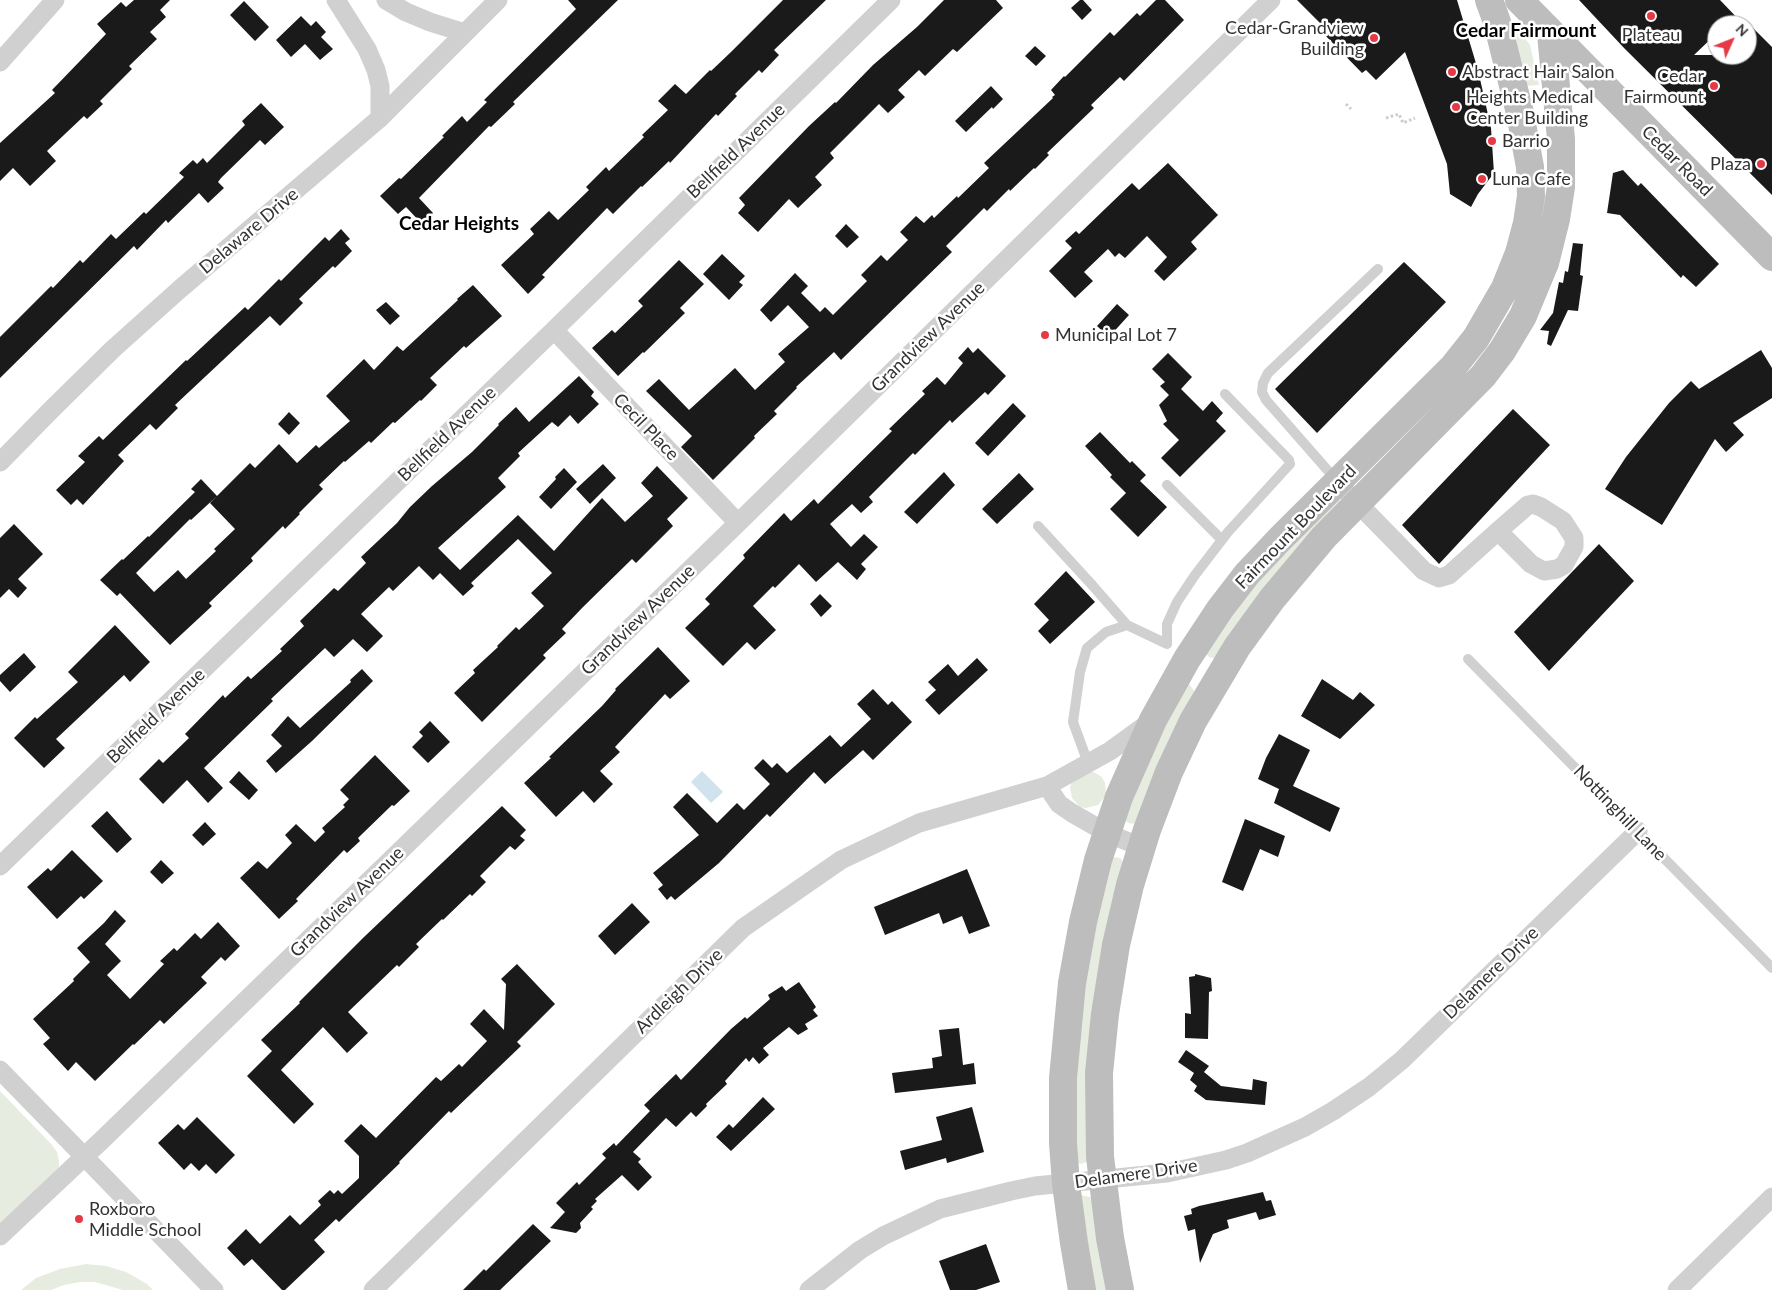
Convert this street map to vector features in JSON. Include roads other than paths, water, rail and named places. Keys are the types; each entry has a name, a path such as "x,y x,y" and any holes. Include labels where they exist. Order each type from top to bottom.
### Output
{"main road":[{"name":"Fairmount Boulevard","path":"1082,1290 1066,1184 1063,1078 1068,1015 1083,922 1092,879 1106,833 1126,780 1153,720 1177,651 1220,609 1279,540 1446,374 1472,343 1492,313 1505,288 1520,253 1531,196 1528,150 1505,52 1489,0"},
{"name":"Cedar Road","path":"1519,0 1772,257"},
{"name":"Fairmount Boulevard","path":"1120,1290 1111,1247 1100,1157 1099,1073 1105,1014 1122,918 1141,847 1179,750 1218,677 1254,623 1288,578 1324,537 1458,403 1492,364 1526,309 1539,279 1551,242 1559,204 1562,161 1551,34"},
{"path":"1177,651 1218,677"}],"street":[{"path":"0,62 56,0"},
{"path":"336,0 367,49 376,70 380,86 380,118"},
{"path":"386,0 406,12 465,33"},
{"name":"Delaware Drive","path":"0,462 113,349 180,289 380,118 498,0"},
{"name":"Bellfield Avenue","path":"0,866 554,330 891,0"},
{"name":"Grandview Avenue","path":"0,1236 84,1157 738,523 1271,0"},
{"path":"1525,235 1551,242"},
{"name":"Cecil Place","path":"554,330 738,523"},
{"path":"1337,482 1424,571 1439,578 1449,575 1498,531"},
{"name":"Ardleigh Drive","path":"372,1290 743,928 841,860 919,823 1047,786 1127,740 1153,720"},
{"path":"1047,786 1059,804 1088,824 1141,847"},
{"name":"Delamere Drive","path":"809,1290 860,1250 883,1236 940,1210 1011,1191 1167,1173 1226,1160 1269,1144 1305,1126 1369,1087 1402,1060 1638,831"},
{"path":"0,1070 214,1290"},
{"path":"1677,1290 1772,1198"}],"lane":[{"path":"1337,482 1266,400 1262,392 1263,383 1268,373 1378,269"},
{"path":"1177,651 1167,624 1177,602 1222,540 1290,464 1289,460 1224,394"},
{"path":"1166,485 1222,540"},
{"path":"1038,526 1127,625 1177,651"},
{"path":"1088,763 1074,722 1080,672 1087,648 1106,632 1127,625"},
{"name":"Nottinghill Lane","path":"1468,659 1772,968"}],"water":[{"path":"702,771 723,792 711,803 691,782"}],"place":[{"name":"Plateau","path":"1651,16"},
{"name":"Cedar-Grandview Building","path":"1374,38"},
{"name":"Abstract Hair Salon","path":"1452,72"},
{"name":"Cedar Fairmount","path":"1714,86"},
{"name":"Heights Medical Center Building","path":"1456,107"},
{"name":"Barrio","path":"1492,141"},
{"name":"Plaza","path":"1761,164"},
{"name":"Luna Cafe","path":"1482,179"},
{"name":"Municipal Lot 7","path":"1045,335"},
{"name":"Roxboro Middle School","path":"79,1219"}],"district":[{"name":"Cedar Fairmount","path":"1526,31"},
{"name":"Cedar Heights","path":"459,224"}]}
